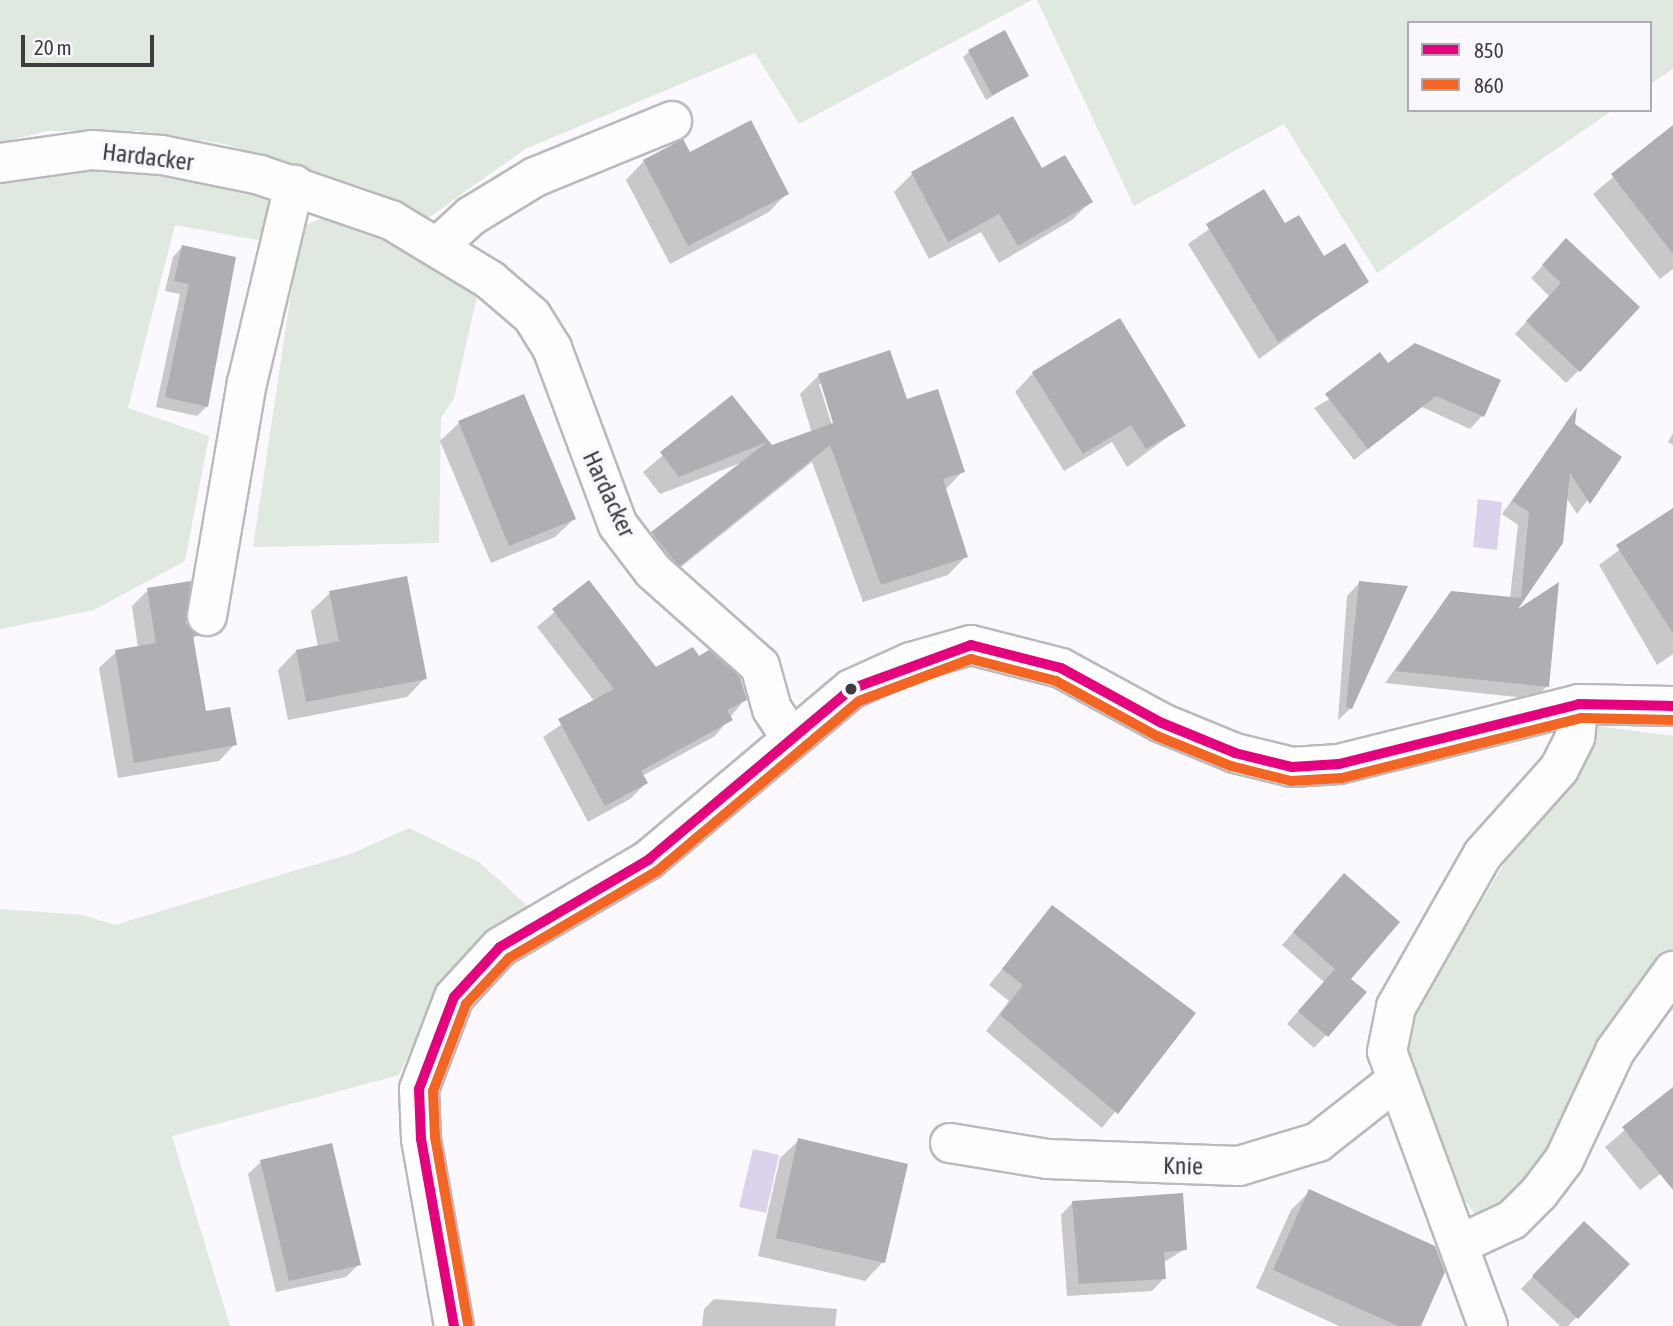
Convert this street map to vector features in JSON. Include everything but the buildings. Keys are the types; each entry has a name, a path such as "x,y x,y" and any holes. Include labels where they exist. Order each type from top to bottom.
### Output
{"street":[{"path":"437,247 471,215 535,177 672,121"},
{"name":"Hardacker","path":"0,163 92,149 162,155 294,185 349,202 437,247 490,280 532,316 552,348 618,525 653,571 760,666 772,709 791,738"},
{"path":"207,616 247,383 294,185"},
{"path":"454,1326 421,1139 419,1089 454,997 500,947 648,860 852,689 911,662 971,645 1049,663 1162,723 1235,753 1292,767 1339,764 1579,704 1673,706"},
{"path":"1488,1326 1460,1244 1393,1083 1387,1052 1395,1007 1483,855 1559,769 1575,737 1579,704"},
{"path":"1460,1244 1512,1220 1556,1171 1615,1051 1673,971"},
{"name":"Knie","path":"950,1143 1048,1159 1239,1166 1318,1142 1393,1083"}],"shaded area":[{"path":"0,0 1032,0 799,124 755,53 525,149 427,219 366,188 224,144 138,131 47,131 0,143"},
{"path":"1037,0 1673,0 1673,69 1652,83 1652,21 1407,21 1407,112 1610,112 1377,273 1284,124 1134,206"},
{"path":"86,166 160,169 276,196 263,241 175,225 128,408 209,436 185,561 94,610 0,629 0,182"},
{"path":"334,213 478,292 454,398 441,418 439,543 253,547 301,227"},
{"path":"1478,499 1502,502 1497,550 1473,547"},
{"path":"1596,726 1673,736 1673,949 1520,1201 1478,1218 1453,1185 1407,1069 1404,1031 1534,814"},
{"path":"409,828 479,862 532,910 440,988 399,1075 172,1136 230,1326 0,1326 0,909 83,915 115,925 353,853"},
{"path":"753,1149 779,1155 766,1213 739,1207"}],"transit line":[{"name":"850","path":"454,1326 421,1139 419,1089 454,997 500,947 648,860 851,689 971,645 1061,668 1162,723 1235,753 1292,767 1339,764 1579,704 1673,706"},
{"name":"860","path":"468,1324 435,1137 433,1091 466,1004 509,958 657,871 859,701 971,659 1056,681 1157,736 1231,766 1291,781 1342,778 1581,718 1673,720"}]}
